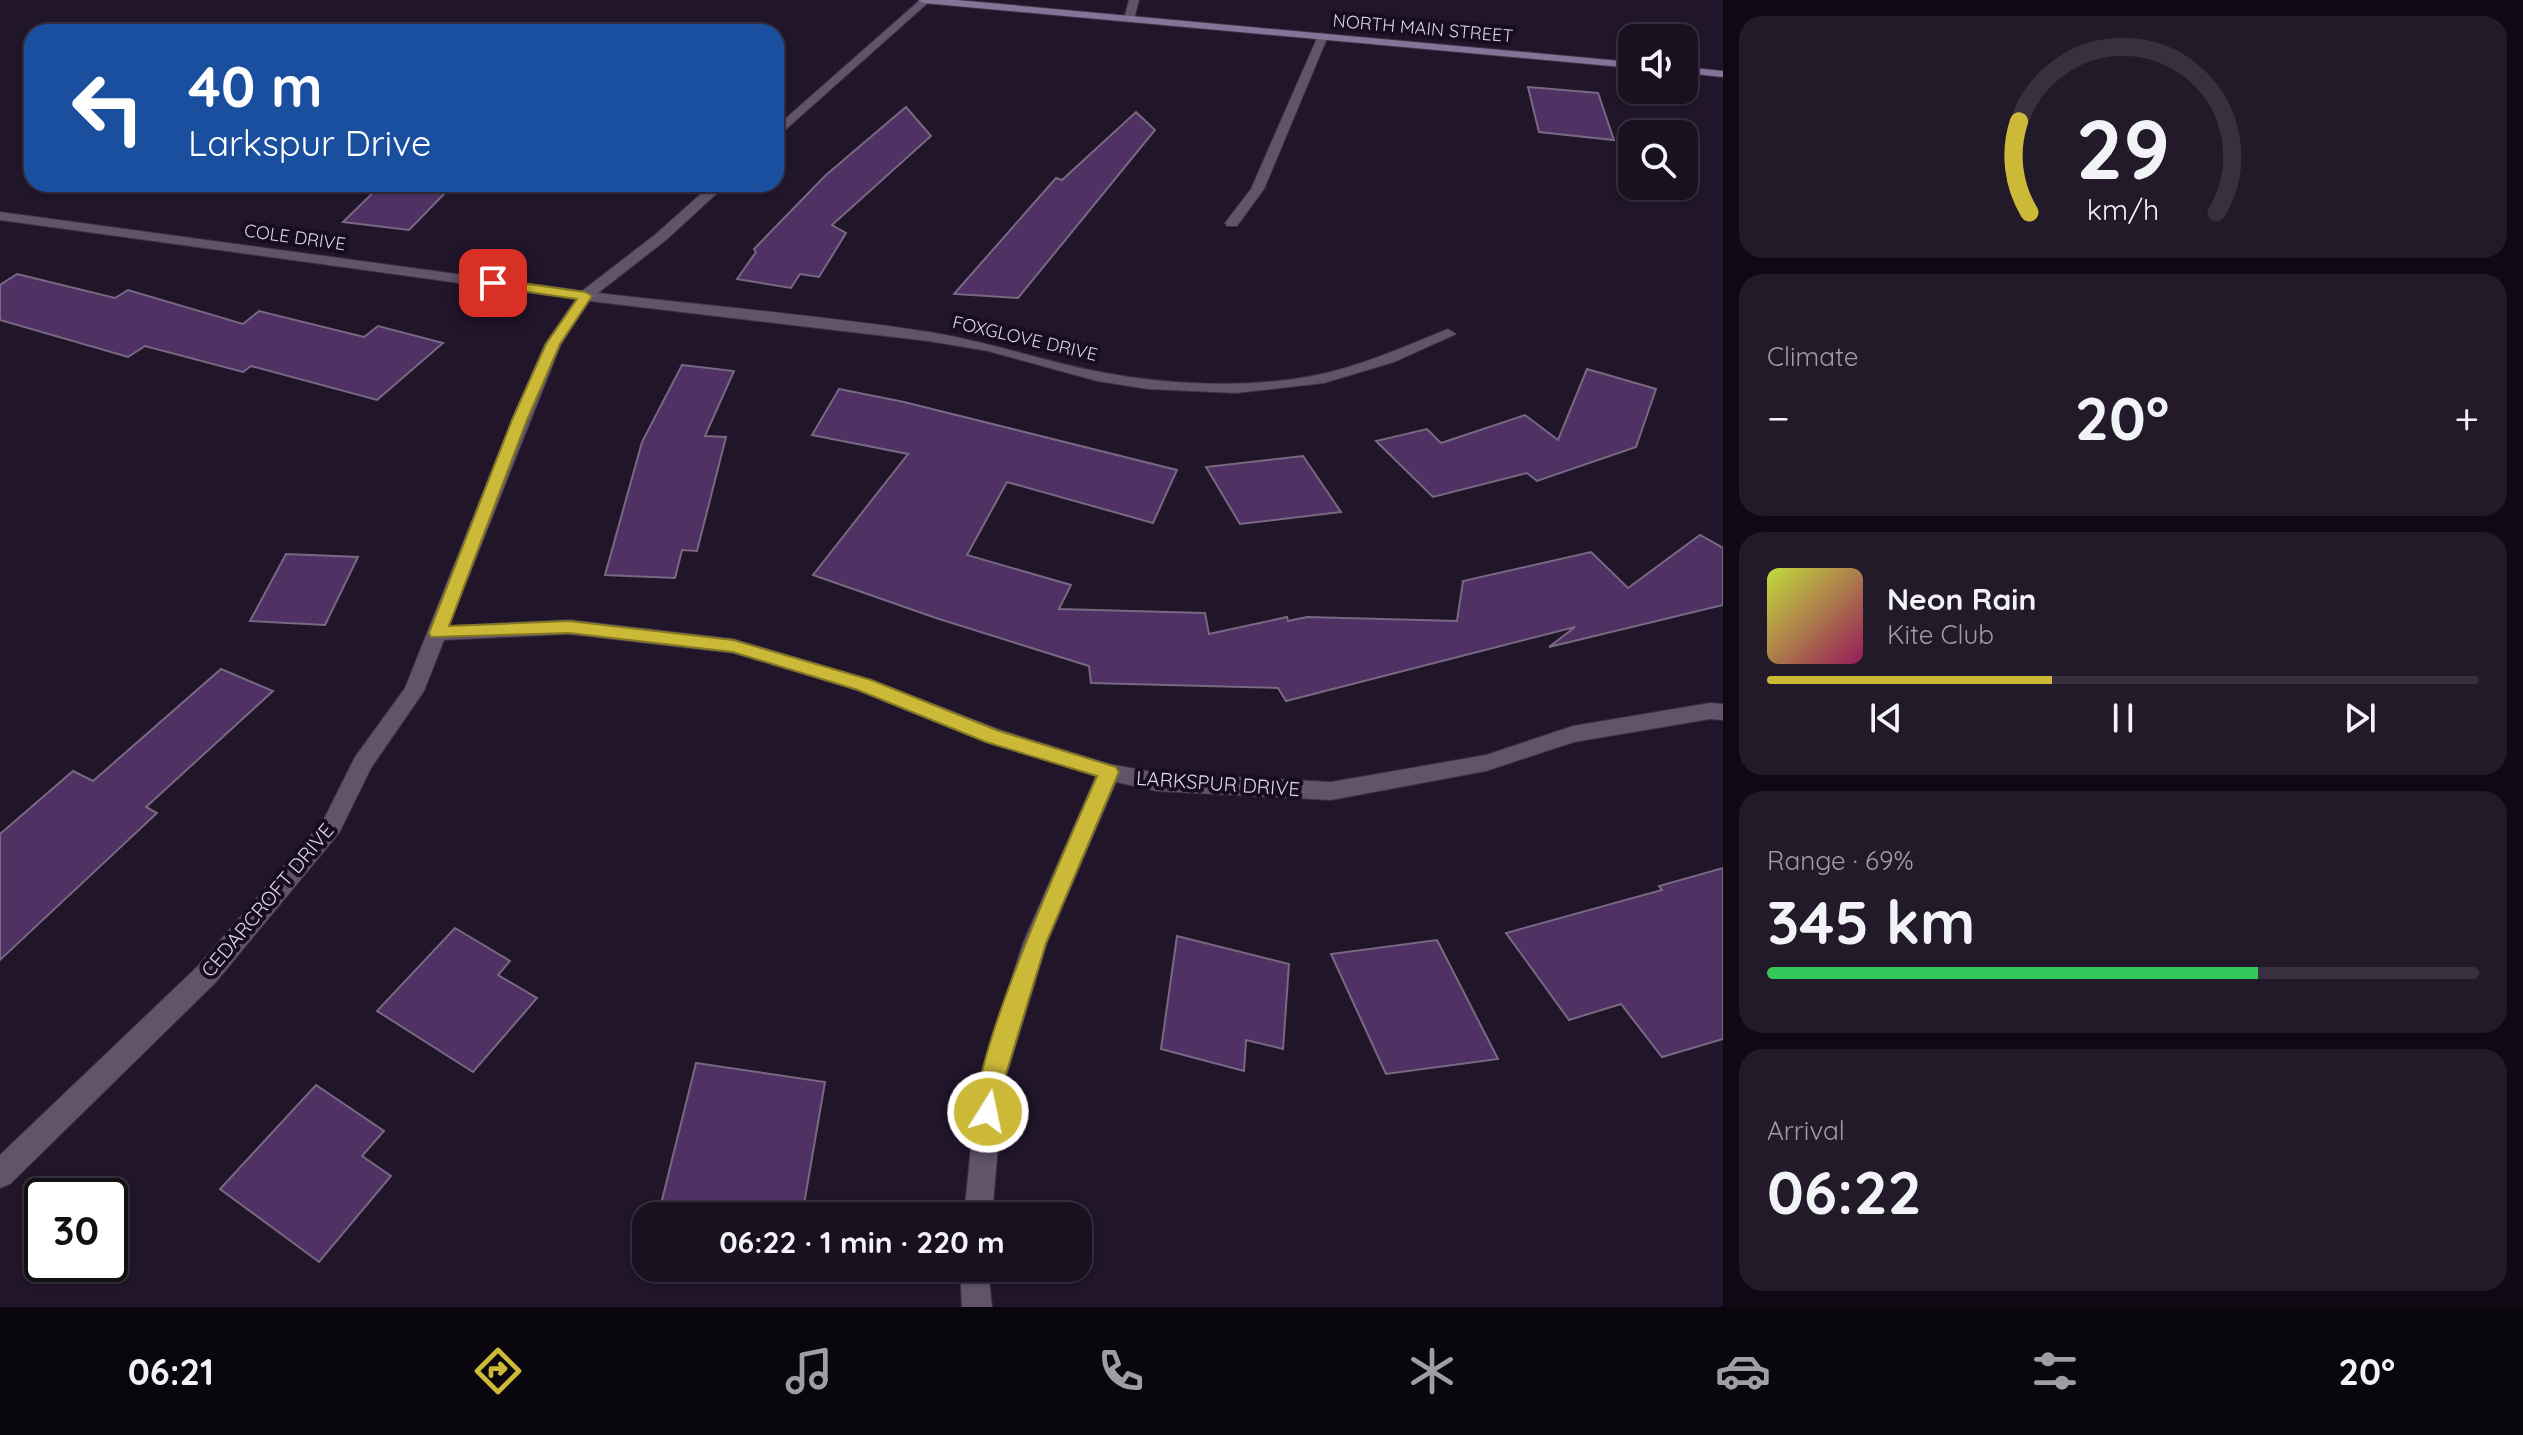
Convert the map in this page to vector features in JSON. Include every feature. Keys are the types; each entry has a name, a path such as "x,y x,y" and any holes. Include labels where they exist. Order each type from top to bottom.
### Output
{"main road":[{"name":"NORTH MAIN STREET","path":"924,0 1618,64"},
{"path":"1698,71 1723,74"}],"street":[{"path":"784,127 924,0"},
{"path":"1129,19 1134,0"},
{"path":"1232,223 1257,189 1323,36"},
{"name":"CEDARCROFT DRIVE","path":"0,1174 207,974 331,827 363,763 414,691 547,357 585,296 661,237 711,192"},
{"name":"COLE DRIVE","path":"0,216 585,296"},
{"name":"FOXGLOVE DRIVE","path":"585,296 928,336 989,347 1097,376 1148,384 1236,388 1318,380 1388,359 1448,334"},
{"name":"LARKSPUR DRIVE","path":"438,633 569,627 733,646 864,685 993,736 1109,772 1157,782 1331,791 1486,763 1573,734 1710,711 1723,712"},
{"path":"979,1202 990,1087 1035,943 1109,772"},
{"path":"975,1282 977,1307"}],"building":[{"path":"1528,87 1598,93 1614,140 1539,132"},
{"path":"906,107 931,136 832,225 846,233 819,277 800,274 791,288 737,279 756,252 754,249 826,175"},
{"path":"1136,112 1155,130 1018,298 954,294 1056,178 1062,180"},
{"path":"374,192 446,192 409,230 343,222"},
{"path":"17,274 115,298 128,290 243,324 259,311 364,337 378,326 443,343 377,400 251,366 243,372 145,346 128,357 0,320 0,285"},
{"path":"682,365 734,371 705,436 726,437 697,551 682,550 675,578 605,575 642,442"},
{"path":"1587,369 1656,389 1636,447 1537,481 1527,473 1433,497 1376,441 1427,429 1441,443 1525,415 1558,440"},
{"path":"839,389 904,402 1177,470 1153,523 1007,482 967,555 1071,585 1059,609 1205,613 1209,634 1287,617 1288,621 1307,617 1457,621 1463,581 1591,552 1628,588 1700,535 1723,548 1723,605 1549,647 1575,627 1286,701 1278,688 1091,683 1089,666 813,575 908,454 812,435"},
{"path":"1303,456 1341,512 1240,524 1206,467"},
{"path":"286,554 358,557 325,625 250,621"},
{"path":"221,669 273,691 146,807 157,813 0,960 0,834 73,771 93,781"},
{"path":"1723,868 1723,1039 1662,1057 1621,1004 1569,1020 1506,933 1662,890 1659,886"},
{"path":"455,928 510,961 498,975 537,998 473,1072 377,1011"},
{"path":"1177,936 1289,964 1283,1049 1246,1040 1244,1071 1161,1049"},
{"path":"1437,940 1498,1059 1386,1074 1331,954"},
{"path":"696,1063 825,1082 804,1202 661,1202"},
{"path":"316,1085 384,1131 362,1156 391,1176 319,1262 220,1189"}],"route":[{"path":"493,283 585,296 553,344 520,420 438,633 569,627 733,646 864,685 993,736 1109,772 1035,943 990,1087 988,1112"}]}
